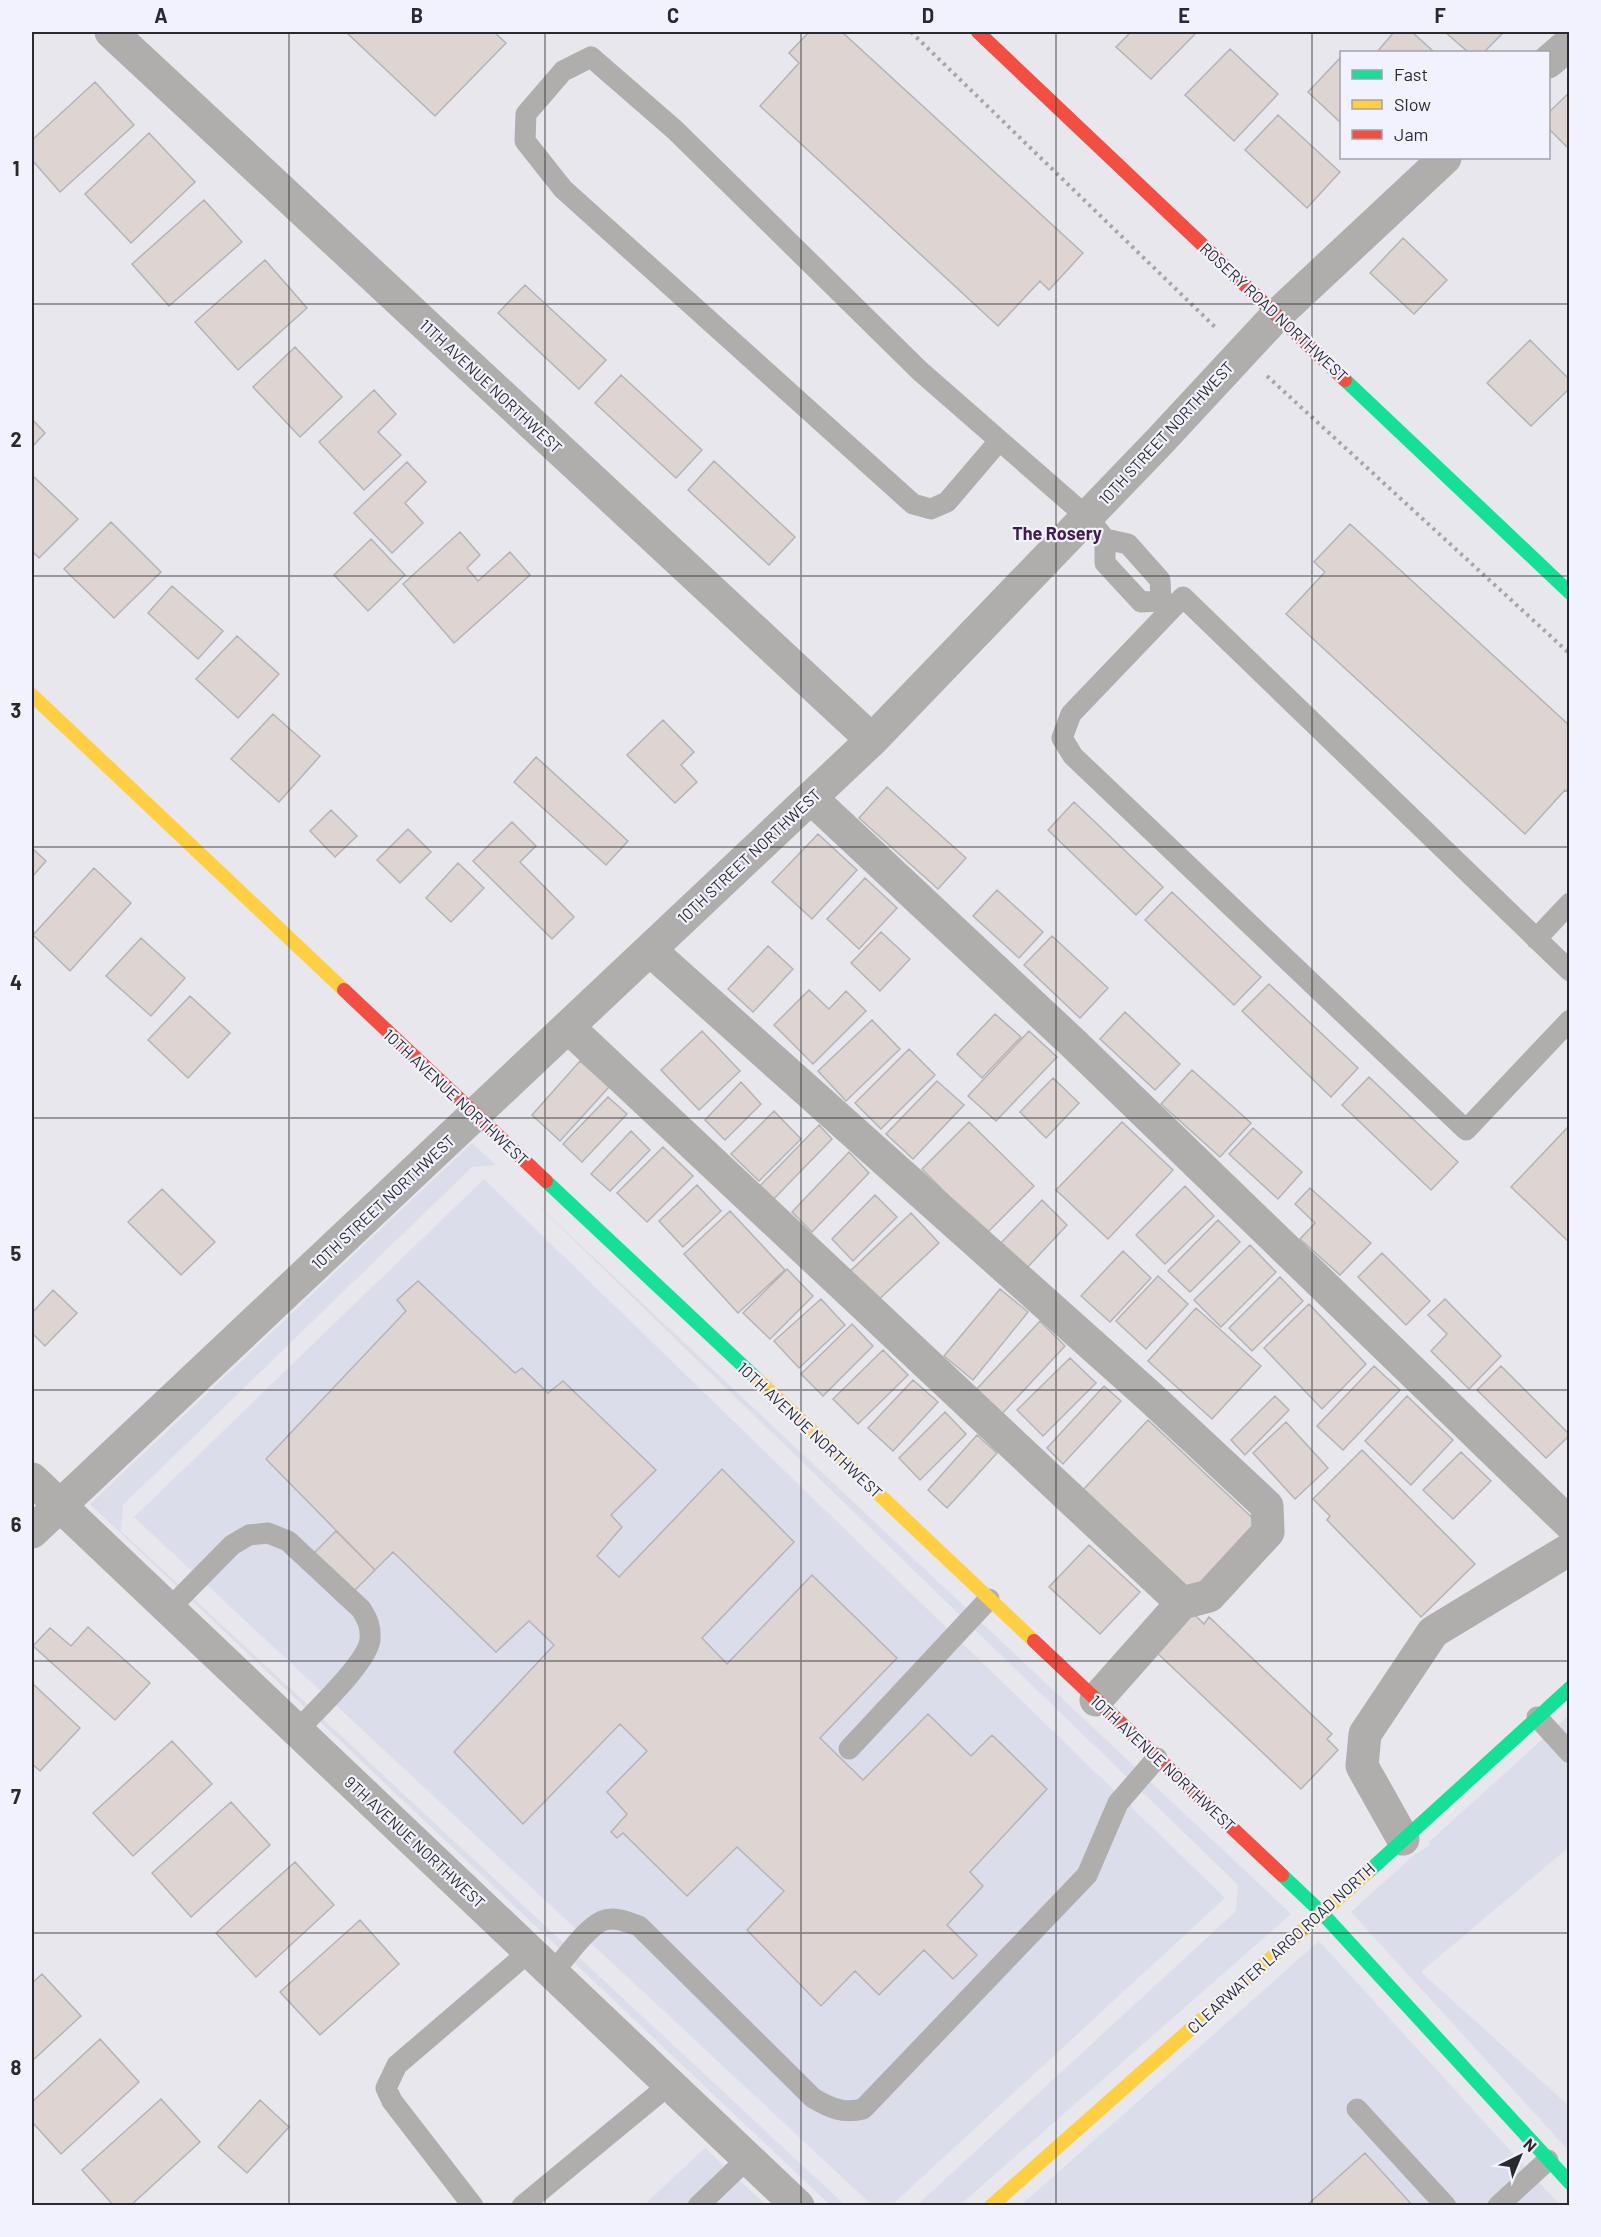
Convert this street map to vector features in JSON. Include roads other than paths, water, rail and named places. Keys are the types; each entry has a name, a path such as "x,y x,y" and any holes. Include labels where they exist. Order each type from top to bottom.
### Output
{"street":[{"name":"11TH AVENUE NORTHWEST","path":"111,32 872,740"},
{"name":"ROSERY ROAD NORTHWEST","path":"978,32 1569,593"},
{"path":"1550,60 1569,43"},
{"name":"10TH STREET NORTHWEST","path":"32,1532 1096,528 1277,315 1444,159"},
{"name":"10TH AVENUE NORTHWEST","path":"32,695 474,1115 1322,1913 1569,2183"},
{"path":"811,798 1074,1044 1569,1524"},
{"path":"650,950 1139,1388 1267,1506 1268,1532 1209,1596 1182,1603 1096,1700"},
{"path":"568,1027 1182,1603"},
{"name":"9TH AVENUE NORTHWEST","path":"32,1479 798,2205"},
{"path":"1403,1839 1362,1766 1365,1734 1433,1632 1569,1549"},
{"name":"CLEARWATER LARGO ROAD NORTH","path":"991,2205 1322,1913 1569,1688"}],"lane":[{"path":"999,441 947,502 931,509 913,504 563,189 525,141 526,114 563,71 591,57 675,130 920,371 999,441 1096,528 1128,544 1160,580 1166,606"},
{"path":"1096,528 1105,563 1141,602 1166,606"},
{"path":"1569,971 1183,597 1166,606 1071,714 1062,738 1073,756 1467,1130 1569,1020"},
{"path":"1536,939 1569,903"},
{"path":"169,1609 232,1545 249,1535 268,1533 288,1541 361,1609 370,1623 370,1641 363,1658 297,1731"},
{"path":"849,1749 989,1599"},
{"path":"1537,1717 1569,1753"},
{"path":"473,2205 392,2101 386,2088 397,2065 604,1920 619,1920 639,1926 813,2098 832,2109 850,2112 863,2109 1087,1875 1118,1803 1157,1758"},
{"path":"522,2205 670,2084"},
{"path":"1357,2109 1446,2205"},
{"path":"698,2205 748,2158"},
{"path":"1498,2205 1548,2160"}],"district":[{"name":"The Rosery","path":"1057,534"}]}
